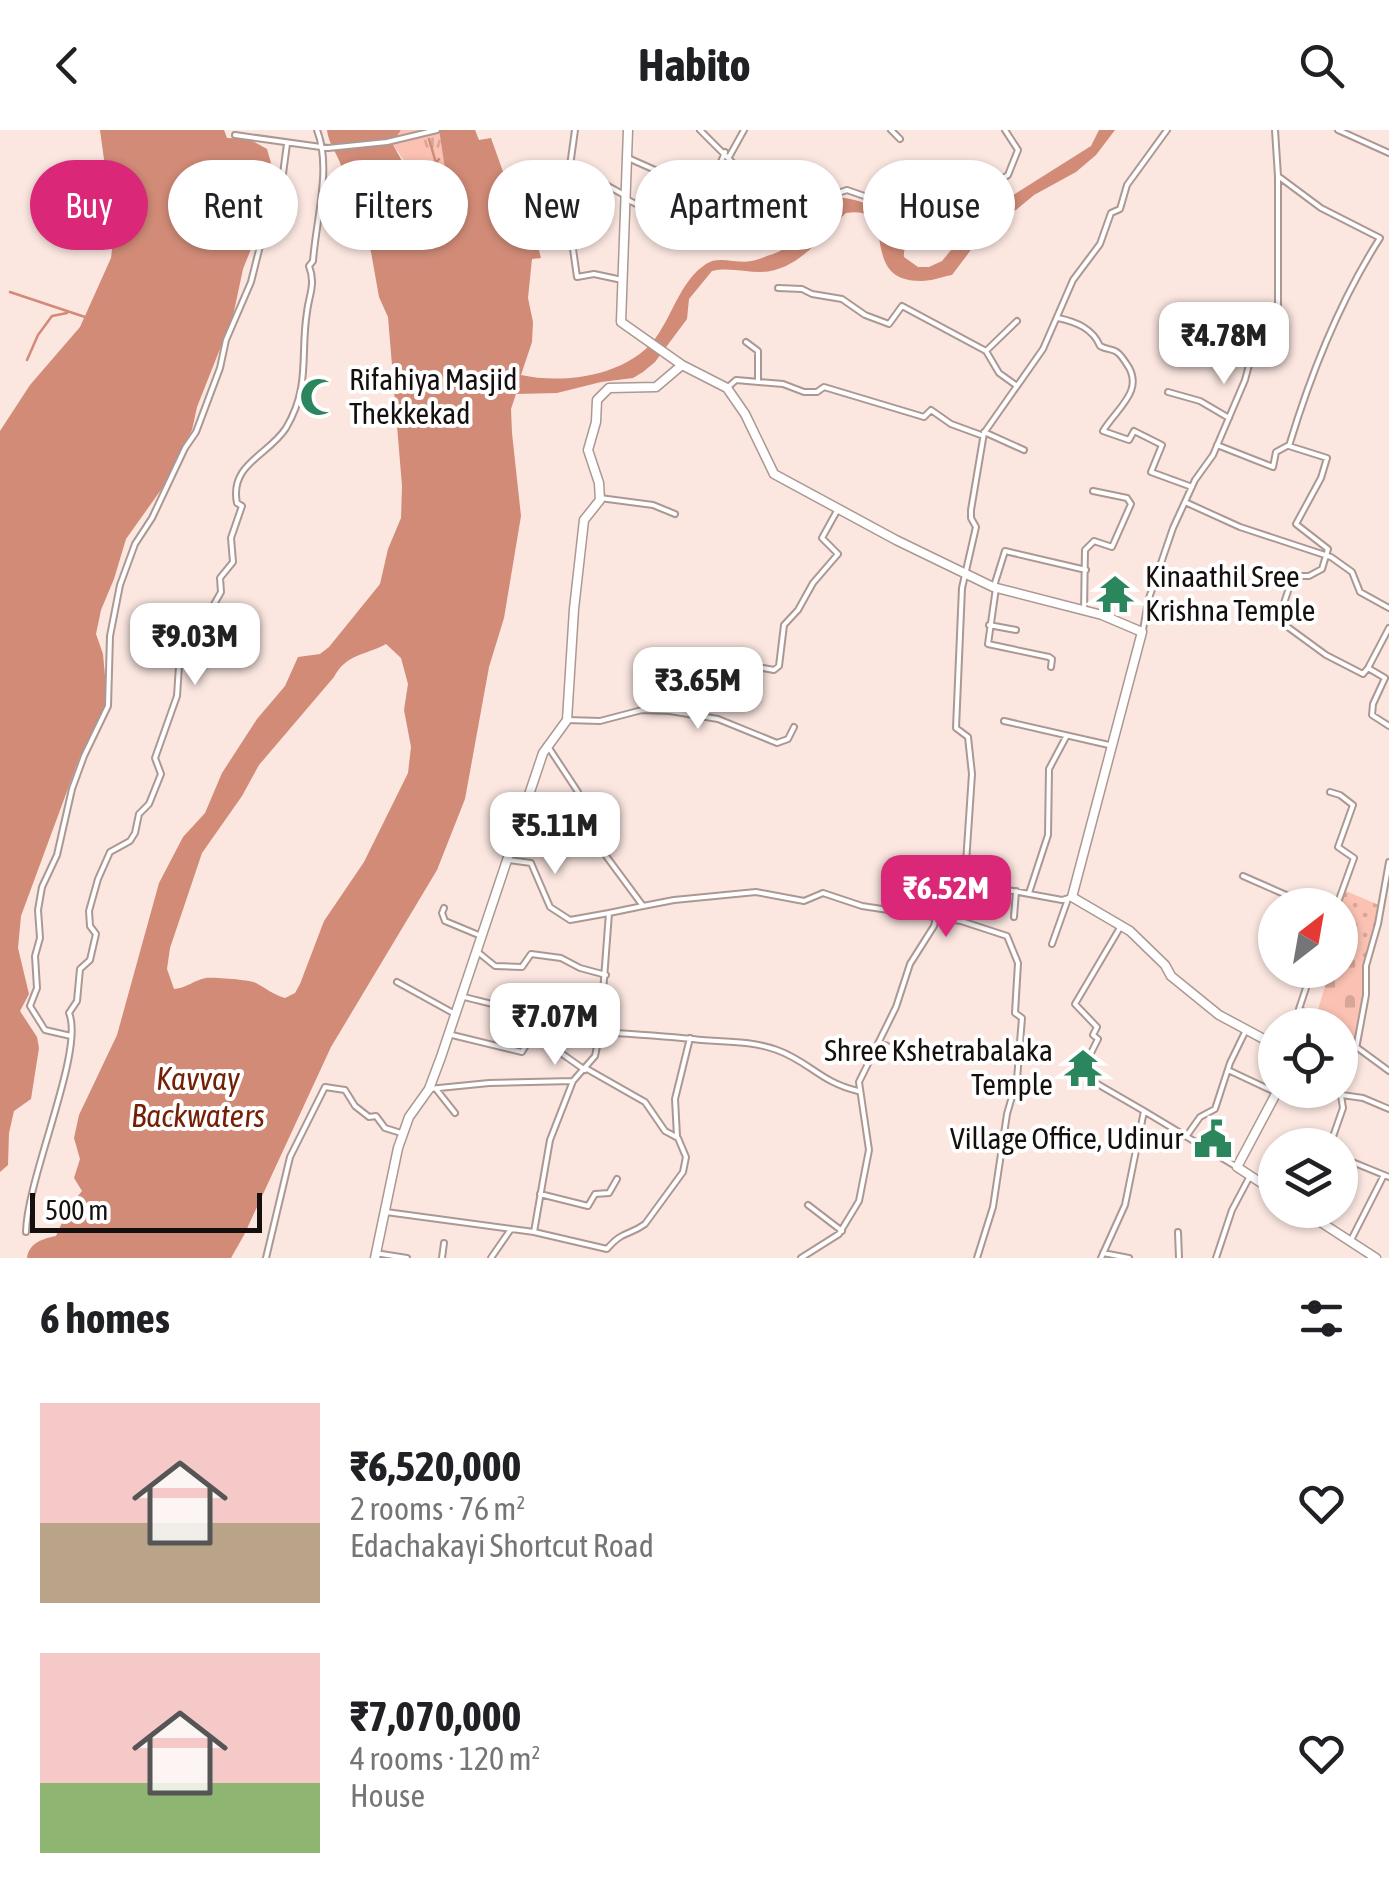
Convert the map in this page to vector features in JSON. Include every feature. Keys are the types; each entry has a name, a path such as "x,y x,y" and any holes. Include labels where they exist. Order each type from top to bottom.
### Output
{"main road":[{"path":"628,130 620,318 635,334 682,365 727,388 745,414 774,474 994,588 1084,611 1142,632 1070,898 1121,926 1165,965 1171,976 1219,1015 1258,1037"},
{"path":"375,1255 409,1117 432,1089 475,951 548,746 567,720 584,520 600,498 588,450 598,396 610,388 656,387 682,365"},
{"path":"1258,1181 1236,1167 1269,1108"},
{"path":"1329,1228 1376,1258"}],"street":[{"path":"26,1232 36,1174 69,1059 74,1026 70,1012 77,1000 80,968 90,960 96,934 90,926 88,911 98,879 110,852 130,841 139,814 149,804 161,774 154,758 177,696 179,666 221,592 220,578 233,562 231,538 242,506 235,493 237,479 248,463 285,429 306,373 306,314 314,284 308,266 313,261 318,199 325,178 326,148 317,130"},
{"path":"235,135 326,148 387,142 437,130"},
{"path":"571,160 575,130"},
{"path":"700,130 730,160"},
{"path":"615,191 699,236 722,208 716,199 723,179 718,172 744,130"},
{"path":"892,130 900,139"},
{"path":"843,191 873,199 895,196 907,208 930,194 943,192 959,206 1008,175 1018,150 1005,130"},
{"path":"801,1258 834,1240 859,1201 868,1157 859,1082 880,1043 910,964 928,938 942,894 966,862 972,774 970,742 956,728 963,572 976,527 971,510 984,434 1043,349 1073,280 1100,244 1111,213 1122,206 1127,185 1168,130"},
{"path":"1142,632 1148,601 1185,502 1229,418 1254,346 1278,307 1275,130"},
{"path":"1338,130 1389,153"},
{"path":"71,1036 45,1030 30,1006 37,988 35,956 40,938 38,910 42,887 56,855 72,789 108,706 110,636 120,585 138,537 152,518 196,432 226,340 251,282 264,226 282,181 288,144"},
{"path":"628,158 635,161"},
{"path":"1217,445 1273,467 1276,452 1290,444 1341,303 1380,238 1321,208 1278,176"},
{"path":"573,250 577,277 594,274 622,280"},
{"path":"778,288 802,288 812,294 842,299 865,315 889,324 902,306 986,351 1000,373 1017,386"},
{"path":"1058,318 1092,332 1100,346 1118,353 1134,373 1134,386 1125,404 1103,431 1130,440 1134,431 1162,445 1151,472 1192,487"},
{"path":"986,351 1017,321"},
{"path":"746,342 758,349 758,382"},
{"path":"727,388 736,380 794,386 804,392 817,392 824,387 922,417 931,410 951,424 1024,450"},
{"path":"1168,392 1200,401 1229,418"},
{"path":"1290,444 1327,458 1321,478 1296,524 1328,549 1322,569 1309,576 1293,576 1282,609 1285,625 1326,655 1363,674 1389,628"},
{"path":"1084,611 1085,550 1094,541 1112,547 1131,504 1127,498 1093,491"},
{"path":"600,498 653,505 676,514"},
{"path":"1185,502 1240,527 1326,556 1352,572 1360,592 1389,608"},
{"path":"763,668 774,670 779,666 784,626 813,583 838,557 822,538 838,509"},
{"path":"1051,668 1049,657 988,644 994,588 1006,551 1086,570"},
{"path":"989,624 1016,630"},
{"path":"1368,668 1387,678 1373,704 1372,715 1389,726"},
{"path":"567,720 600,721 642,710 670,711 718,719 777,743 788,739 794,727"},
{"path":"1004,721 1113,746"},
{"path":"1029,893 1048,835 1049,768 1066,737"},
{"path":"548,746 578,792 595,840 643,906"},
{"path":"1330,792 1340,794 1353,805 1338,846 1354,858 1343,888"},
{"path":"508,860 531,864 550,908 570,920 674,900 756,892 804,900 823,893 862,906 937,917 1007,936 1018,963 1014,1012 1022,1018 1017,1080 1007,1114 993,1206 977,1258"},
{"path":"1358,1031 1366,996 1366,966 1389,862"},
{"path":"1243,876 1270,888"},
{"path":"956,879 1070,898 1052,944"},
{"path":"1014,917 1016,891"},
{"path":"444,908 445,921 481,936"},
{"path":"534,1232 554,1128 574,1082 598,1048 609,913"},
{"path":"1089,1057 1098,1039 1094,1035 1098,1026 1075,1004 1121,926"},
{"path":"475,951 498,966 522,968 531,954 561,958 572,966 606,975"},
{"path":"397,982 455,1014"},
{"path":"461,996 503,1007 529,1020 541,1029 541,1039"},
{"path":"1187,1135 1200,1117 1216,1109 1246,1030"},
{"path":"600,1032 721,1038 772,1048 800,1060 832,1083 858,1091"},
{"path":"448,1034 522,1052 529,1040 541,1039 586,1070 645,1102 665,1131 678,1138"},
{"path":"383,1212 534,1232 603,1249 622,1233 645,1224 682,1172 686,1157 678,1138 675,1099 690,1038"},
{"path":"880,1043 898,1051 944,1054"},
{"path":"1358,1051 1389,1071"},
{"path":"1228,1070 1258,1083"},
{"path":"432,1089 489,1083 574,1082"},
{"path":"1094,1082 1236,1167"},
{"path":"266,1258 290,1157 325,1087 345,1090 368,1117 376,1116 386,1128 404,1134"},
{"path":"432,1089 455,1112"},
{"path":"1358,1097 1389,1109"},
{"path":"1129,1258 1102,1255 1124,1205 1144,1112"},
{"path":"1350,1242 1386,1176 1358,1164"},
{"path":"1216,1258 1232,1210 1250,1176"},
{"path":"540,1194 588,1206 596,1194 609,1193 618,1178"},
{"path":"808,1205 842,1231"},
{"path":"491,1258 511,1229"},
{"path":"1178,1232 1179,1258"},
{"path":"442,1258 444,1243"},
{"path":"375,1255 407,1258"}],"green space":[{"path":"401,130 439,130 444,160 404,160 392,143"},
{"path":"1358,896 1381,906 1365,964 1358,961"},
{"path":"1358,961 1366,964 1366,994 1358,1027 1358,1008 1318,1008 1325,988 1358,988"}],"water":[{"path":"100,130 224,130 227,138 249,139 267,149 270,160 168,160 168,250 251,250 233,316 197,407 192,430 163,487 126,539 101,610 96,634 103,654 107,698 101,720 80,756 21,916 18,948 29,994 20,1011 37,1037 39,1048 31,1099 14,1111 8,1165 0,1172 0,431 30,385 80,327 112,250 148,250 148,160 104,160"},
{"name":"Kavvay Backwaters","path":"327,130 401,130 392,143 401,160 339,160"},
{"name":"Kavvay Backwaters","path":"439,130 475,130 479,140 491,138 499,160 488,160 488,250 539,250 541,258 532,259 528,298 532,342 521,375 558,379 597,374 633,359 659,333 685,287 706,264 716,260 746,262 781,250 809,250 774,270 712,271 689,299 687,319 655,362 633,378 557,393 516,394 511,409 521,516 504,618 489,667 465,799 437,870 331,1047 231,1258 27,1258 33,1245 56,1236 69,1207 82,1191 74,1178 80,1159 74,1138 79,1115 117,1035 159,883 183,837 205,813 222,773 257,719 285,686 298,657 320,654 329,647 380,584 401,518 402,486 388,317 379,297 371,252 468,250 468,160 444,160","holes":["386,644 401,658 408,684 404,710 411,747 408,773 364,862 324,921 295,993 285,998 253,982 215,978 174,989 167,969 170,948 202,853 259,765 344,664 357,656"]},
{"name":"Kavvay Backwaters","path":"1099,130 1115,130 1096,155 1076,172 1034,195 1016,210 1015,194 1091,146"},
{"name":"Kavvay Backwaters","path":"843,198 863,203 863,213 843,216"},
{"name":"Kavvay Backwaters","path":"881,250 905,250 904,257 918,267 929,267 942,261 951,250 971,250 952,275 925,281 901,278 889,269"}],"waterway":[{"path":"429,139 436,163 439,159"},
{"path":"10,292 85,317"},
{"path":"27,360 52,316 67,313"}],"place":[{"name":"Rifahiya Masjid Thekkekad","path":"319,397"},
{"name":"Kinaathil Sree Krishna Temple","path":"1115,594"},
{"name":"Shree Kshetrabalaka Temple","path":"1083,1068"},
{"name":"Village Office, Udinur","path":"1213,1139"}]}
